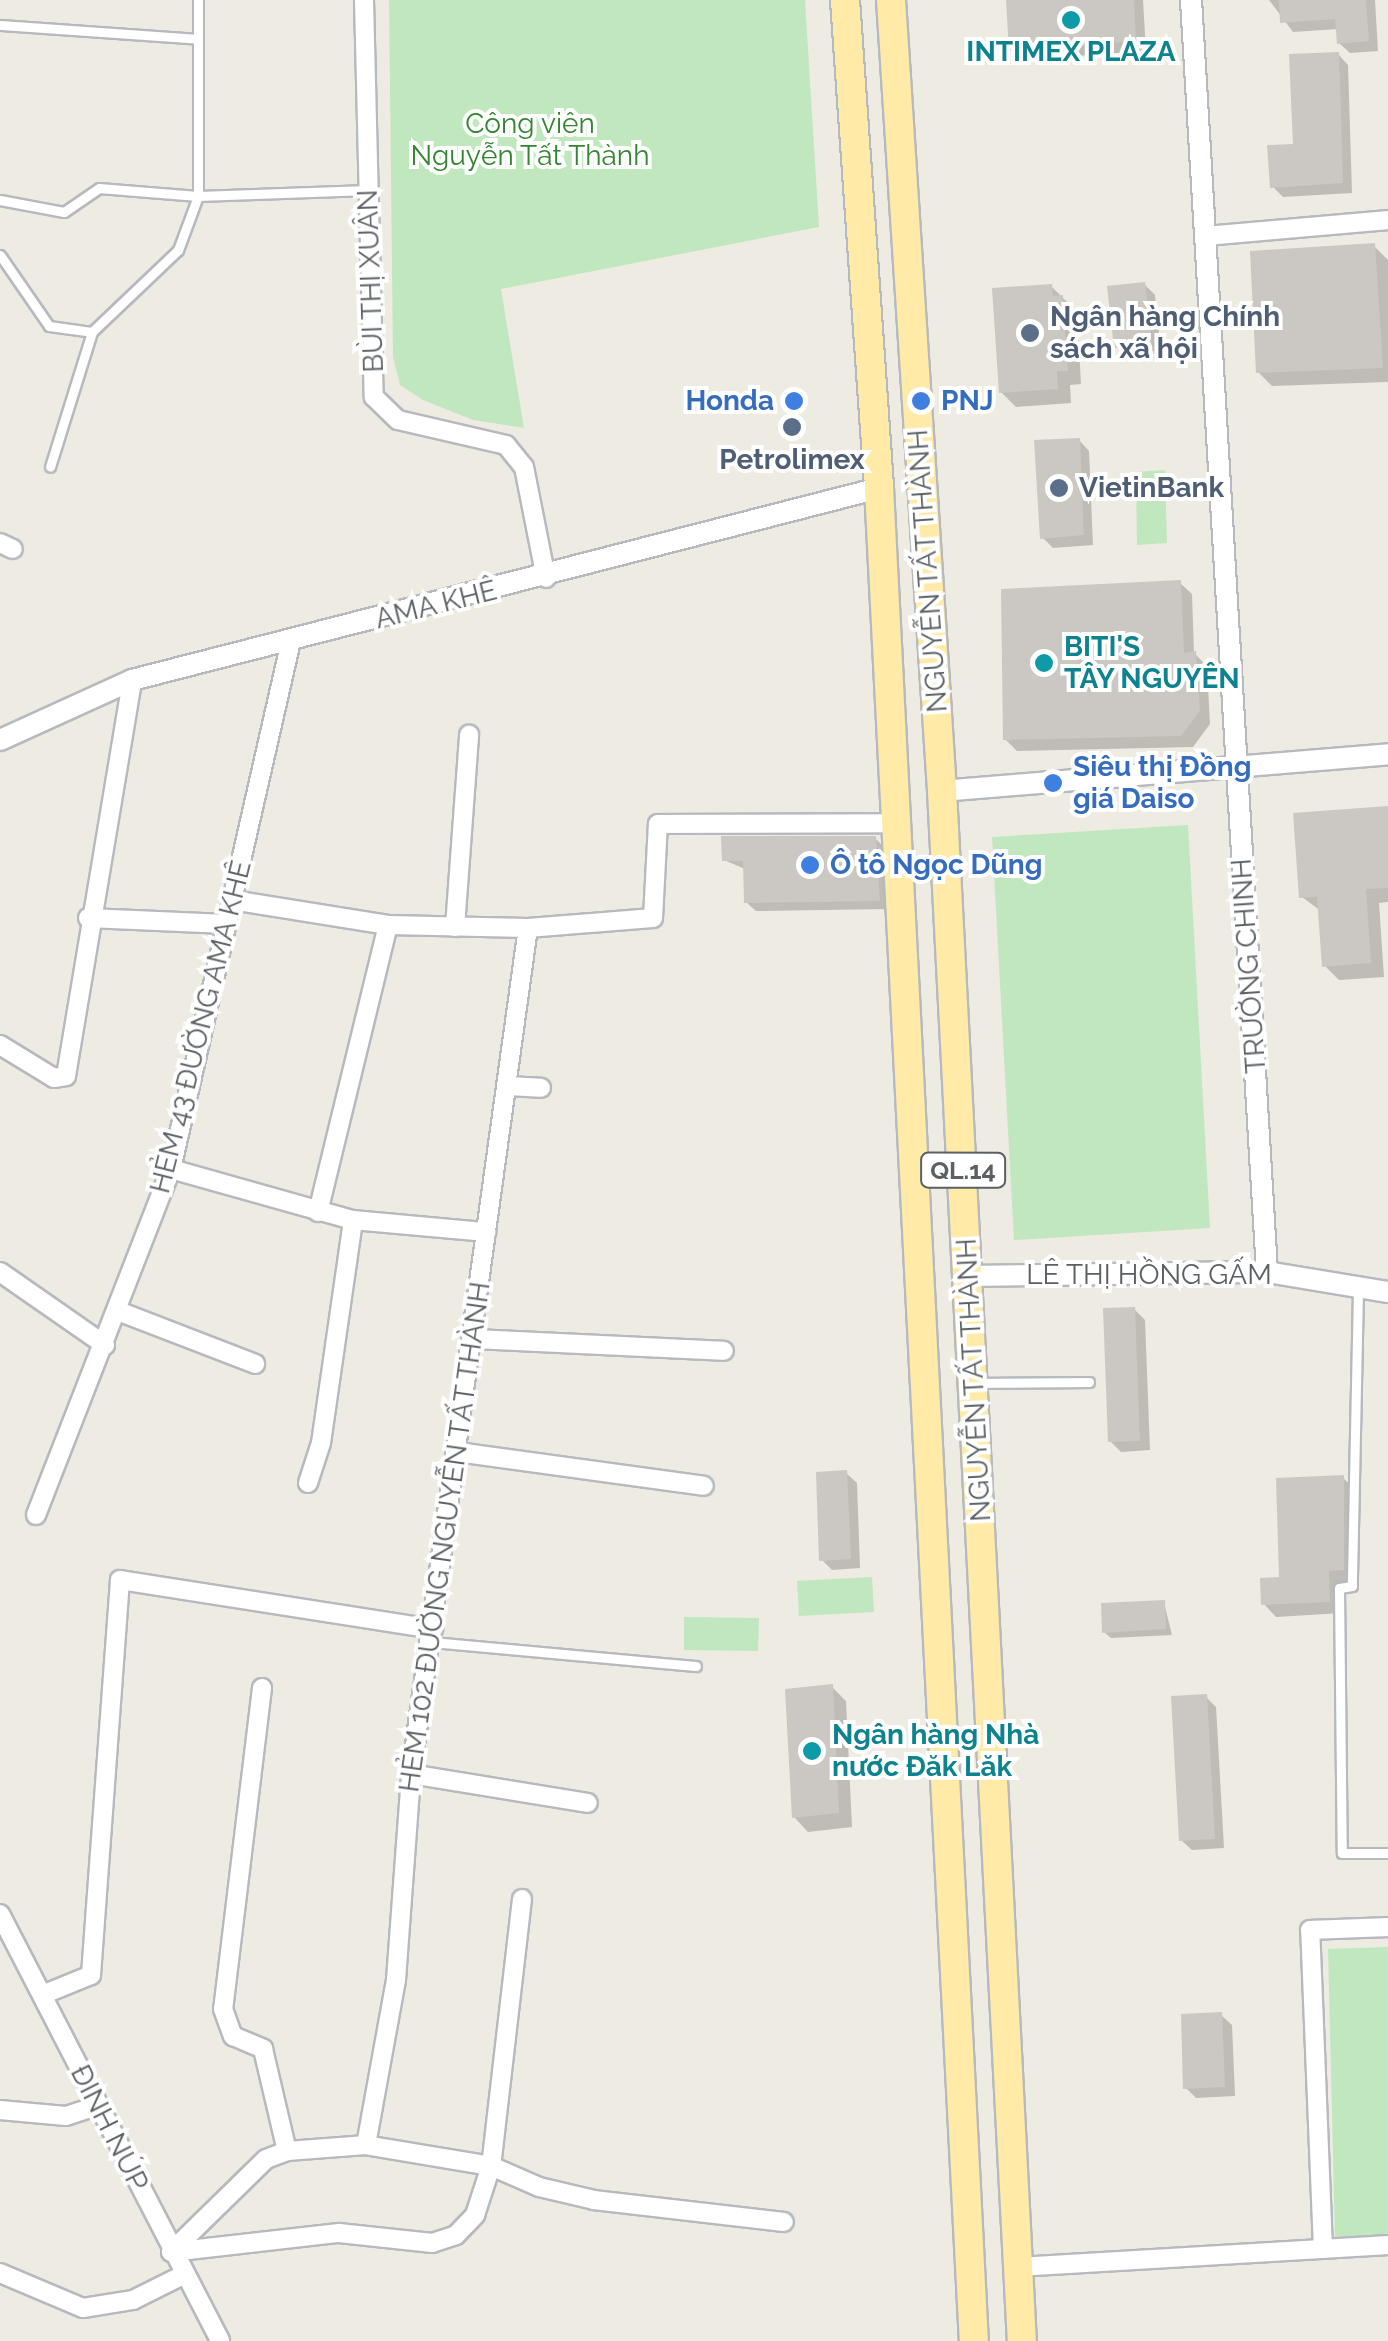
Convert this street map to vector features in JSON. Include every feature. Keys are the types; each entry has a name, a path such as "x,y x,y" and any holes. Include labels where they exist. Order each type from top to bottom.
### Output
{"main road":[{"name":"NGUYỄN TẤT THÀNH","path":"845,0 879,488 893,823 974,2341"},
{"name":"NGUYỄN TẤT THÀNH","path":"890,0 942,791 1022,2341"},
{"path":"879,488 922,484"}],"street":[{"name":"BÙI THỊ XUÂN","path":"364,0 374,397 398,420 506,445 524,467 546,578"},
{"name":"TRƯỜNG CHINH","path":"1191,0 1268,1272"},
{"path":"1206,236 1388,220"},
{"name":"AMA KHÊ","path":"0,740 132,680 546,578 879,488"},
{"name":"HẺM 43 ĐƯỜNG AMA KHÊ","path":"36,1515 172,1169 291,641"},
{"path":"0,1045 54,1078 66,1076 88,918 132,680"},
{"path":"455,927 469,735"},
{"path":"942,791 1388,754"},
{"path":"232,900 388,925 528,928 654,918 658,824 893,823"},
{"path":"88,918 227,924"},
{"path":"318,1212 388,925"},
{"name":"HẺM 102 ĐƯỜNG NGUYỄN TẤT THÀNH","path":"366,2146 396,1980 411,1774 528,928"},
{"path":"506,1086 541,1088"},
{"path":"172,1169 353,1220 486,1232"},
{"path":"308,1483 321,1443 353,1220"},
{"path":"0,1272 105,1345"},
{"name":"LÊ THỊ HỒNG GẤM","path":"969,1276 1268,1272 1388,1292"},
{"path":"118,1311 255,1364"},
{"path":"473,1339 724,1351"},
{"path":"457,1452 704,1486"},
{"path":"42,1994 91,1975 120,1580 432,1635"},
{"path":"262,1688 223,2008 233,2036 264,2049 288,2151"},
{"path":"411,1774 588,1803"},
{"path":"171,2252 339,2233 432,2243 456,2235 474,2215 491,2166 522,1899"},
{"name":"ĐINH NÚP","path":"0,1914 220,2341"},
{"path":"1323,2249 1310,1930 1388,1926"},
{"path":"0,2110 66,2116 97,2106"},
{"path":"171,2252 266,2159 288,2151 366,2146 491,2166 528,2184 594,2200 784,2222"},
{"path":"1018,2267 1388,2245"},
{"path":"0,2273 84,2308 134,2300 183,2275"}],"lane":[{"path":"50,467 92,332 178,250 198,196 198,0"},
{"path":"0,26 198,39"},
{"path":"0,200 64,212 99,188 198,196 368,190"},
{"path":"0,255 49,326 92,332"},
{"path":"1358,1287 1352,1586 1339,1588 1342,1853 1388,1853"},
{"path":"974,1383 1089,1382"},
{"path":"432,1635 696,1666"}],"green space":[{"name":"Công viên Nguyễn Tất Thành","path":"389,0 805,0 819,227 501,289 524,428 473,420 423,400 400,385 393,357"},
{"path":"1165,470 1167,543 1137,545 1136,472"},
{"path":"1188,825 1210,1228 1014,1240 992,837"},
{"path":"872,1577 874,1612 799,1616 797,1581"},
{"path":"684,1617 759,1618 758,1651 684,1650"},
{"path":"1388,1947 1388,2235 1335,2237 1328,1949"}],"building":[{"name":"INTIMEX PLAZA","path":"1006,0 1134,0 1136,41 1009,51"},
{"path":"1279,0 1366,0 1369,41 1337,44 1335,19 1280,23"},
{"path":"1339,52 1343,183 1270,188 1267,145 1293,144 1289,54"},
{"path":"1375,243 1383,368 1256,373 1250,251"},
{"path":"1145,282 1152,343 1114,348 1107,286"},
{"name":"Ngân hàng Chính sách xã hội","path":"1052,284 1053,296 1063,295 1068,371 1057,371 1058,389 999,393 992,288"},
{"name":"VietinBank","path":"1080,438 1084,535 1040,539 1034,440"},
{"path":"1181,580 1184,653 1196,651 1200,711 1181,736 1003,740 1001,589"},
{"path":"1388,806 1388,888 1366,889 1371,963 1322,967 1317,897 1299,898 1293,813"},
{"name":"Ô tô Ngọc Dũng","path":"721,836 876,836 880,901 744,903 743,861 722,861"},
{"path":"1135,1307 1140,1441 1108,1442 1103,1308"},
{"path":"847,1470 851,1559 819,1561 816,1472"},
{"path":"1344,1475 1344,1570 1329,1571 1330,1602 1261,1605 1260,1578 1279,1577 1276,1478"},
{"path":"1165,1600 1166,1629 1102,1633 1101,1603"},
{"name":"Ngân hàng Nhà nước Đăk Lăk","path":"833,1684 839,1813 792,1818 785,1689"},
{"path":"1207,1694 1215,1839 1179,1841 1171,1696"},
{"path":"1222,2012 1225,2087 1183,2089 1181,2014"}],"place":[{"name":"INTIMEX PLAZA","path":"1071,20"},
{"name":"Ngân hàng Chính sách xã hội","path":"1030,333"},
{"name":"Honda","path":"794,401"},
{"name":"PNJ","path":"921,401"},
{"name":"Petrolimex","path":"792,427"},
{"name":"VietinBank","path":"1059,488"},
{"name":"BITI'S TÂY NGUYÊN","path":"1044,663"},
{"name":"Siêu thị Đồng giá Daiso","path":"1053,783"},
{"name":"Ô tô Ngọc Dũng","path":"810,865"},
{"name":"Ngân hàng Nhà nước Đăk Lăk","path":"812,1751"}]}
